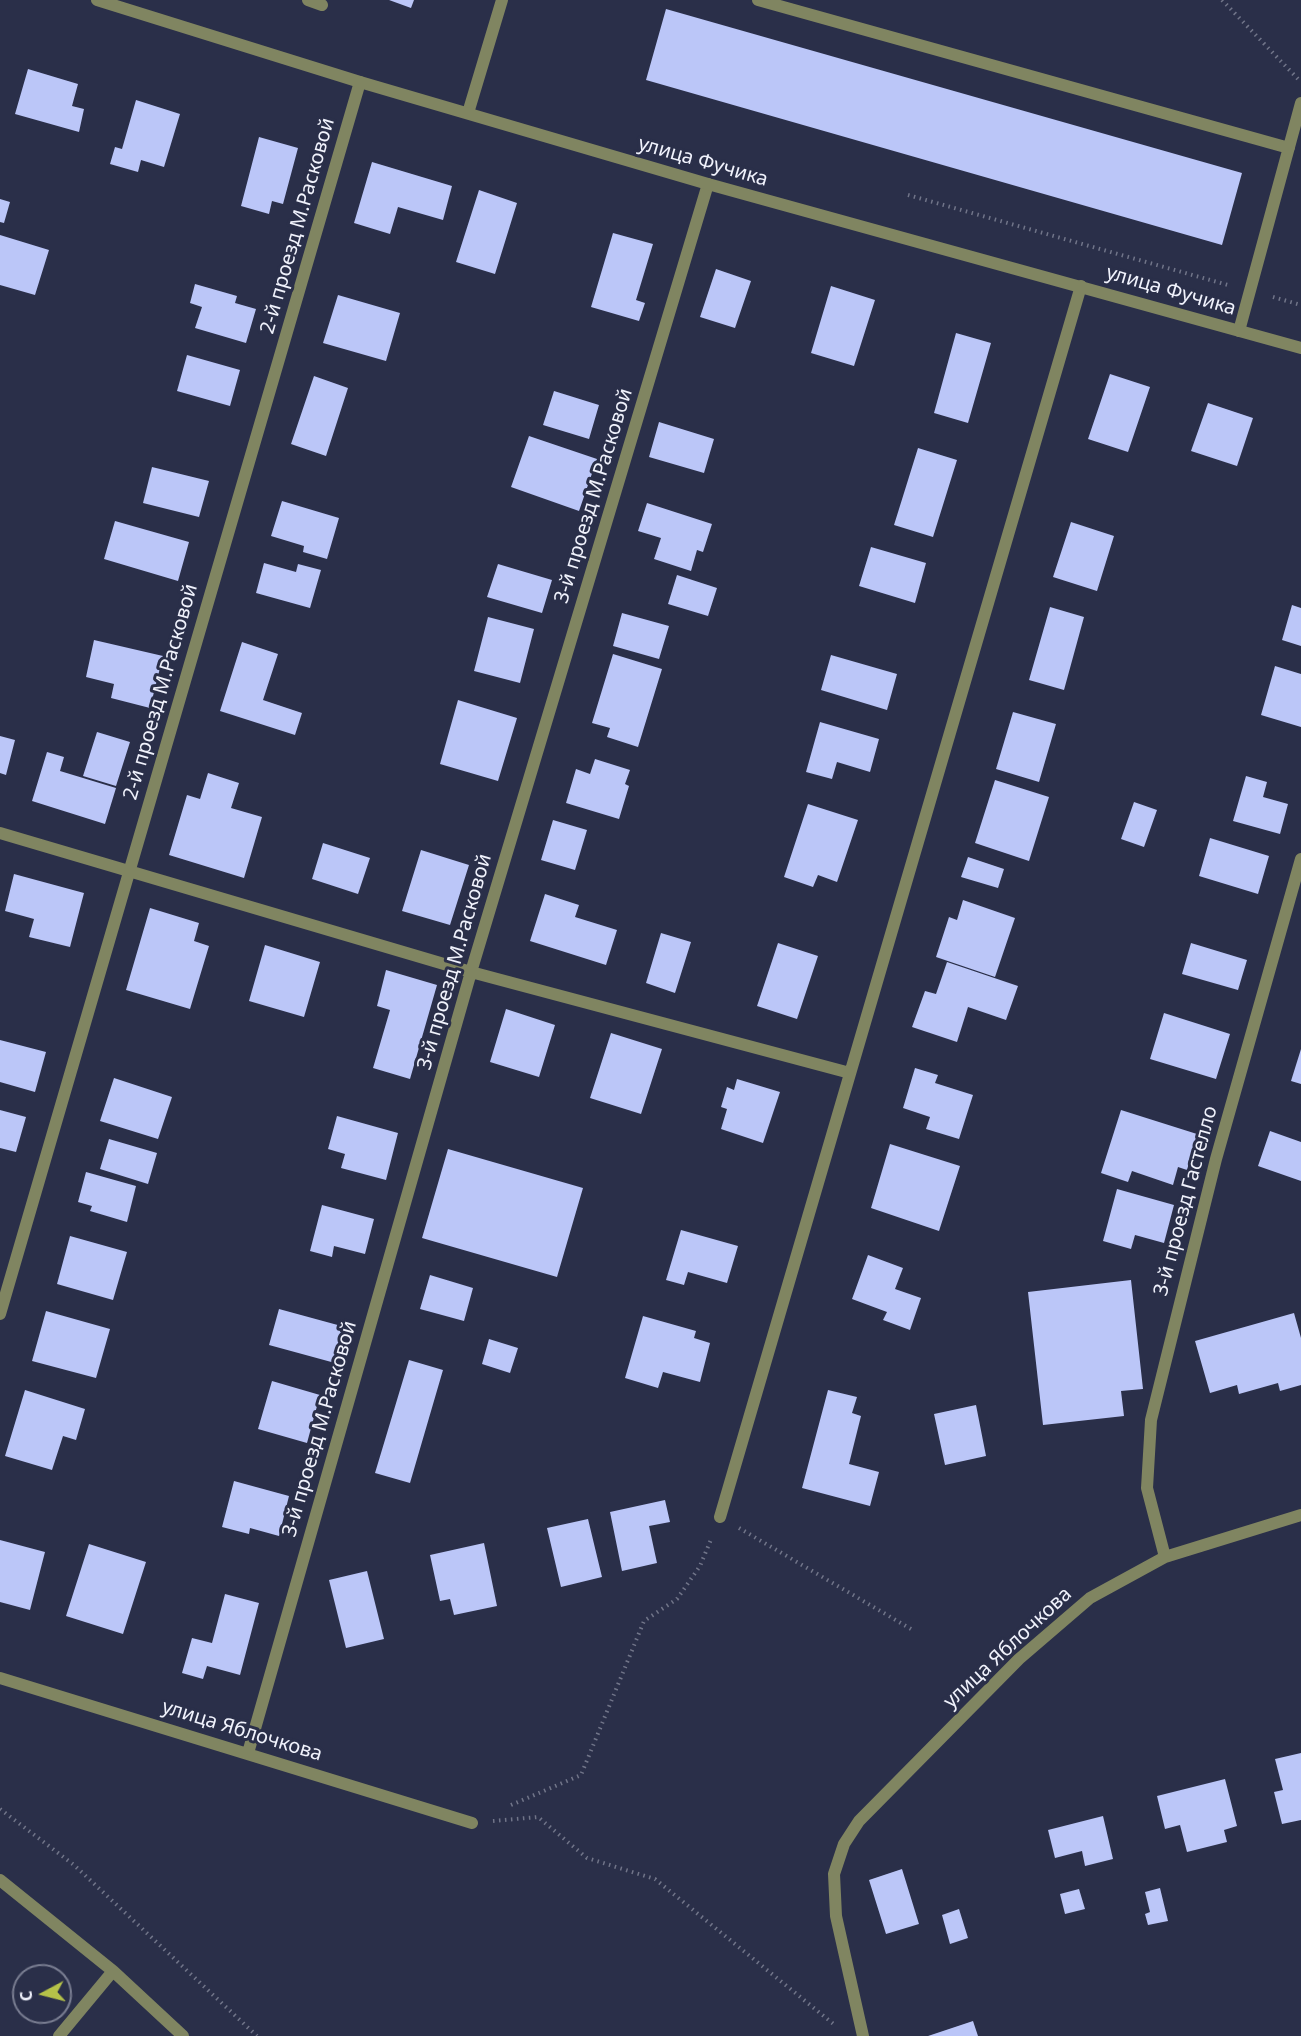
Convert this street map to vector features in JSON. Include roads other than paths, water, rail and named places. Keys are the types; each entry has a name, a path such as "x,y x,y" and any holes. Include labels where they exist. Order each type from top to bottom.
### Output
{"street":[{"name":"улица Фучика","path":"97,0 360,82 708,184 1301,348"},
{"path":"308,0 322,5"},
{"path":"468,113 502,0"},
{"path":"758,0 789,4 1289,148"},
{"name":"2-й проезд М.Расковой","path":"0,1314 360,82"},
{"path":"1239,331 1301,103"},
{"name":"3-й проезд М.Расковой","path":"248,1753 471,972 708,184"},
{"path":"720,1517 1081,286"},
{"path":"0,833 471,972 850,1072"},
{"name":"3-й проезд Гастелло","path":"1165,1557 1147,1488 1151,1420 1216,1159 1301,859"},
{"name":"улица Яблочкова","path":"863,2036 836,1916 834,1874 844,1844 859,1821 1019,1659 1090,1598 1165,1557 1301,1515"},
{"name":"улица Яблочкова","path":"0,1678 471,1823"},
{"path":"0,1880 113,1971 183,2036"},
{"path":"59,2036 113,1971"}]}
